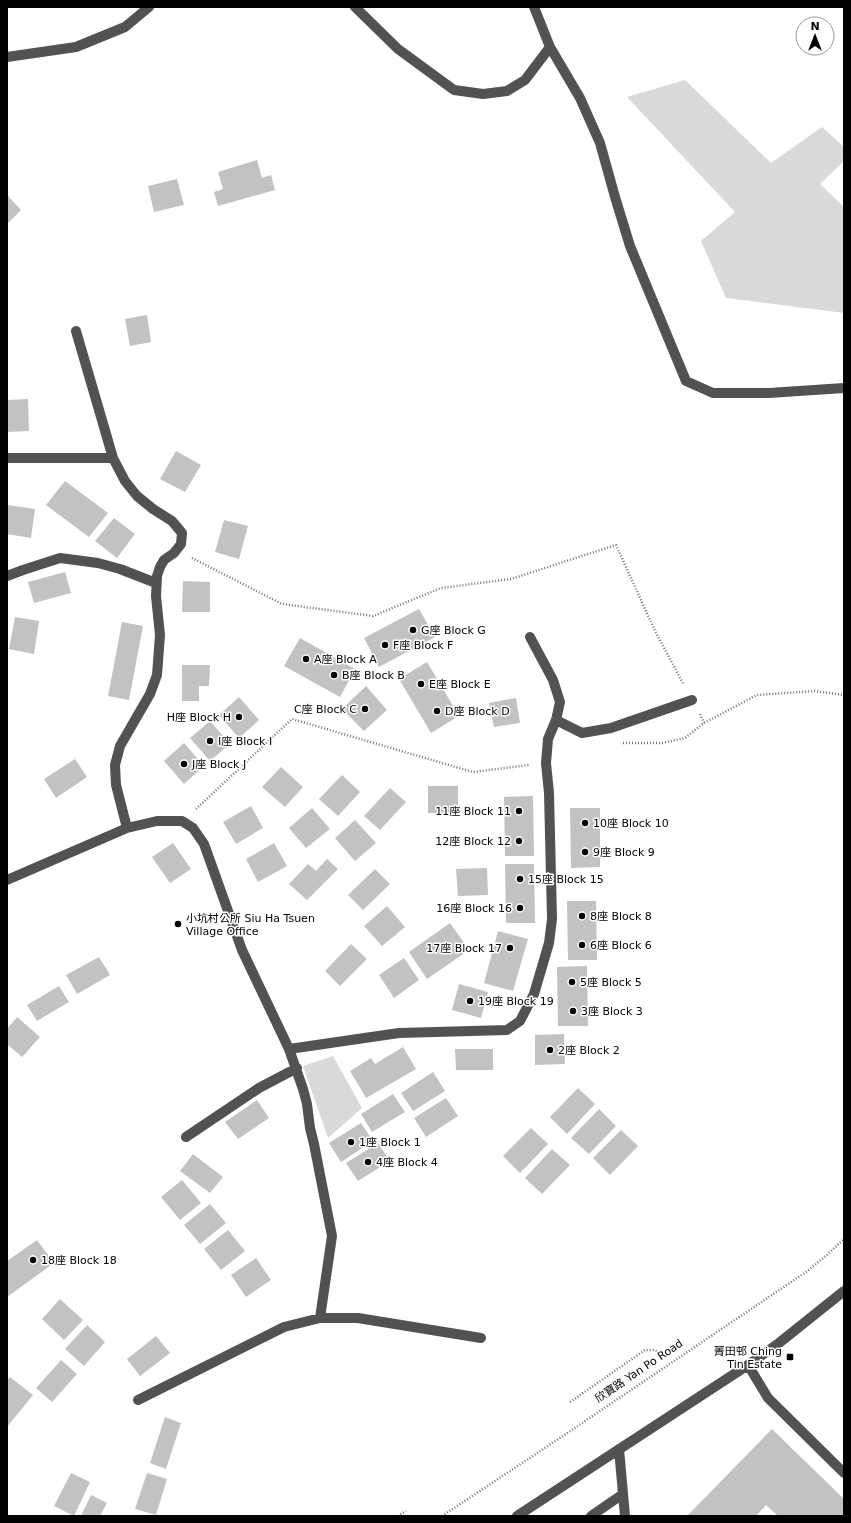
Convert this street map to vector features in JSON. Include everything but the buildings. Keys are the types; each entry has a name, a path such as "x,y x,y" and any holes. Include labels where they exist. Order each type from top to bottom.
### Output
{"street":[{"path":"7,57 76,46 124,27 149,7"},
{"path":"355,7 398,49 454,90 483,94 507,91 525,80 550,46"},
{"path":"534,7 550,46 580,98 600,143 630,246 686,381 713,394 769,393 844,388"},
{"path":"76,331 113,458 125,481 137,496 153,509 172,521 182,533 181,544 177,550 164,560 160,567 156,583 160,635 157,675 150,694 120,746 115,765 116,785 128,828"},
{"path":"7,458 113,458"},
{"path":"7,576 60,558 98,563 120,569 156,583"},
{"path":"290,1049 399,1033 507,1030 520,1021 534,994 549,943 552,919 549,793 546,763 548,739 556,720 560,702 553,680 530,637"},
{"path":"556,720 582,733 611,728 692,700"},
{"path":"7,880 128,828 157,821 182,821 193,828 204,844 242,950 290,1049 307,1104 310,1128 332,1236 320,1318"},
{"path":"186,1137 259,1088 297,1068"},
{"path":"518,1516 748,1365 779,1343 844,1290"},
{"path":"138,1400 284,1327 320,1318 358,1318 481,1338"},
{"path":"748,1365 768,1398 844,1473"},
{"path":"619,1449 625,1516"},
{"path":"591,1516 623,1494"}],"path":[{"path":"177,550 282,604 373,616 440,588 511,579 616,545 655,631 704,723"},
{"path":"619,744 663,743 685,738 704,723 757,696 815,691 844,695"},
{"path":"182,821 292,719 473,772 546,763"},
{"name":"欣寶路 Yan Po Road","path":"442,1516 799,1277 827,1255 844,1238"},
{"path":"570,1402 645,1350 665,1353"},
{"path":"398,1516 406,1511"}],"shaded area":[{"path":"685,80 771,163 822,127 844,147 844,161 820,184 844,207 844,313 726,298 701,241 735,212 627,97"},
{"path":"333,1056 362,1108 328,1138 303,1066"}],"place":[{"name":"G座 Block G","path":"413,630"},
{"name":"F座 Block F","path":"385,645"},
{"name":"A座 Block A","path":"306,659"},
{"name":"B座 Block B","path":"334,675"},
{"name":"E座 Block E","path":"421,684"},
{"name":"C座 Block C","path":"365,709"},
{"name":"D座 Block D","path":"437,711"},
{"name":"H座 Block H","path":"239,717"},
{"name":"I座 Block I","path":"210,741"},
{"name":"J座 Block J","path":"184,764"},
{"name":"11座 Block 11","path":"519,811"},
{"name":"10座 Block 10","path":"585,823"},
{"name":"12座 Block 12","path":"519,841"},
{"name":"9座 Block 9","path":"585,852"},
{"name":"15座 Block 15","path":"520,879"},
{"name":"16座 Block 16","path":"520,908"},
{"name":"8座 Block 8","path":"582,916"},
{"name":"小坑村公所 Siu Ha Tsuen Village Office","path":"178,924"},
{"name":"6座 Block 6","path":"582,945"},
{"name":"17座 Block 17","path":"510,948"},
{"name":"5座 Block 5","path":"572,982"},
{"name":"19座 Block 19","path":"470,1001"},
{"name":"3座 Block 3","path":"573,1011"},
{"name":"2座 Block 2","path":"550,1050"},
{"name":"1座 Block 1","path":"351,1142"},
{"name":"4座 Block 4","path":"368,1162"},
{"name":"18座 Block 18","path":"33,1260"},
{"name":"菁田邨 Ching Tin Estate","path":"790,1357"}]}
